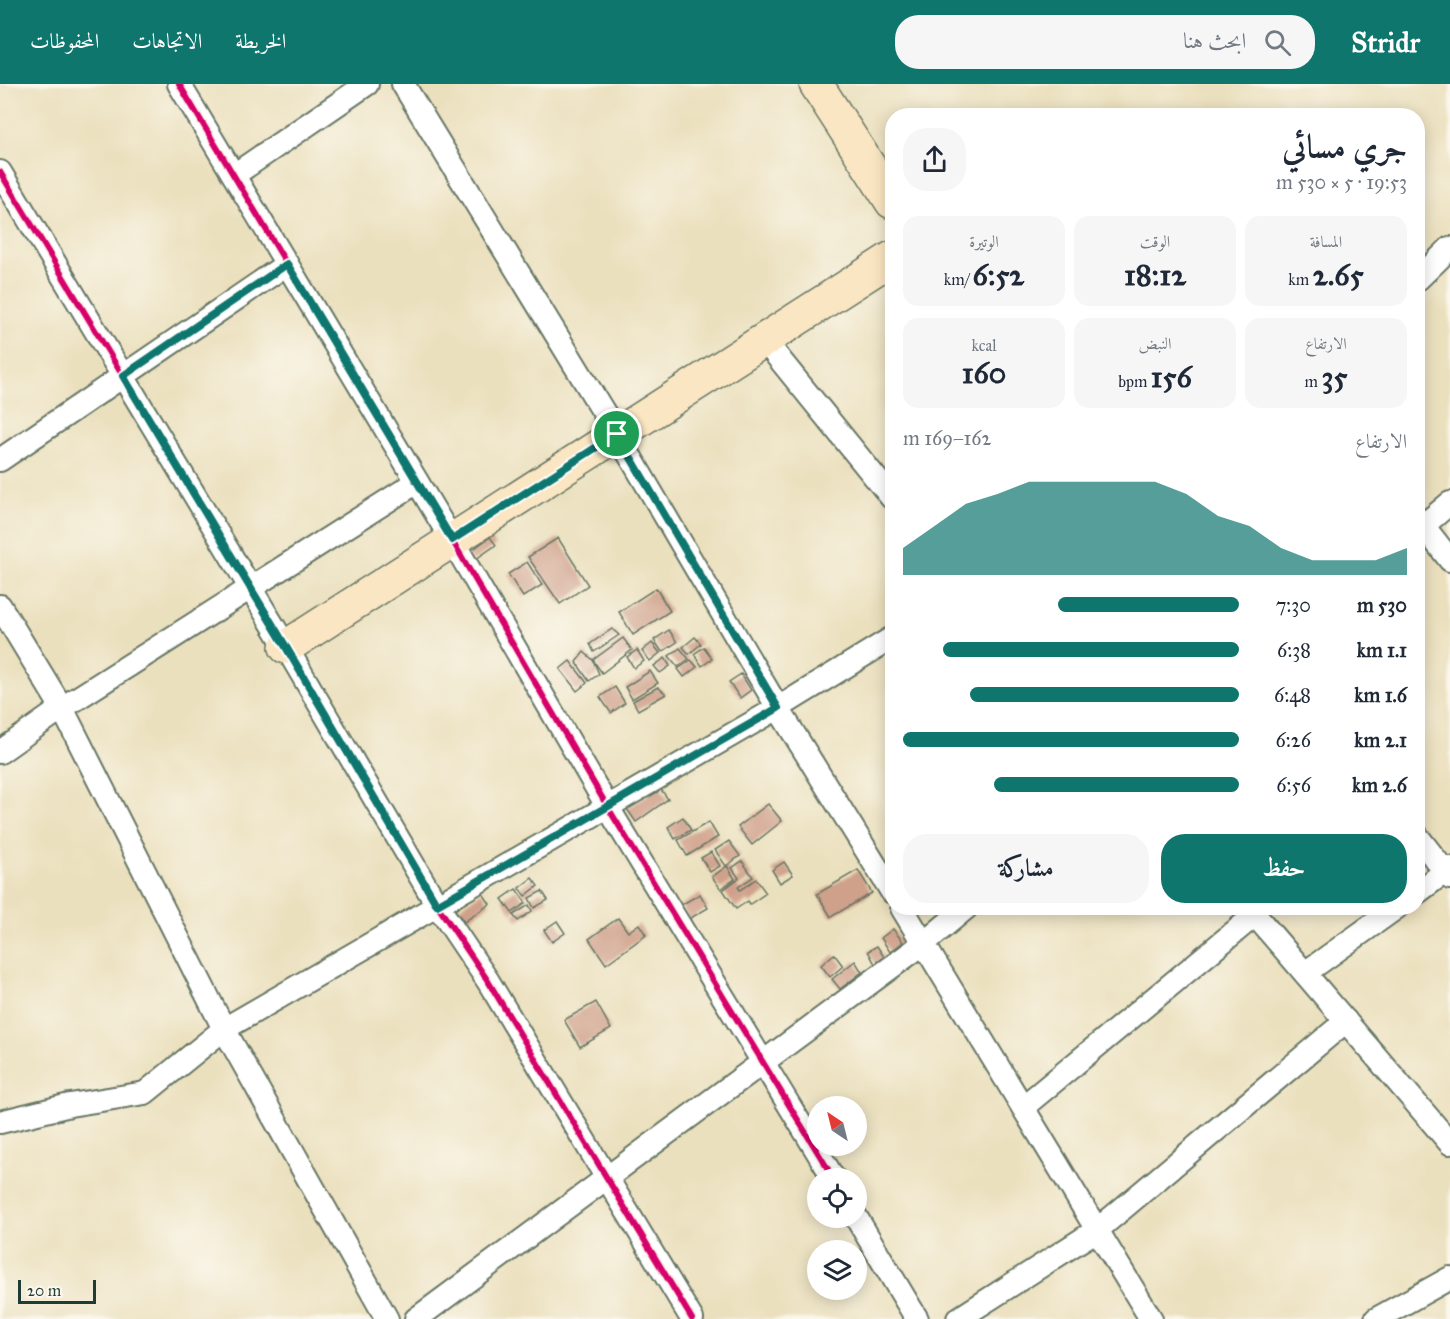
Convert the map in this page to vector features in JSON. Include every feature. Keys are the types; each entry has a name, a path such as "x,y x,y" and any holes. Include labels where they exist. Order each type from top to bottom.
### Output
{"street":[{"path":"179,84 452,540 607,806 827,1168"},
{"path":"234,175 367,84"},
{"path":"403,84 617,434 778,708 885,881"},
{"path":"816,84 885,191"},
{"path":"0,172 286,647 437,905 488,981 692,1319"},
{"path":"1425,272 1450,248"},
{"path":"286,647 885,262"},
{"path":"0,460 287,264"},
{"path":"764,340 885,489"},
{"path":"0,752 62,708 417,482"},
{"path":"1425,521 1450,503"},
{"path":"1425,532 1450,560"},
{"path":"0,606 62,708 224,1029 387,1319"},
{"path":"0,1122 70,1106 145,1093 224,1029 778,708 885,642"},
{"path":"1425,845 1448,873 1425,888"},
{"path":"906,915 1151,1319"},
{"path":"416,1319 924,943 958,915"},
{"path":"1023,1107 1247,915"},
{"path":"1255,915 1450,1143"},
{"path":"1305,973 1386,915"},
{"path":"958,1319 1097,1230 1346,1021"},
{"path":"863,1228 917,1319"},
{"path":"1376,1319 1450,1278"}],"building":[{"path":"490,537 496,545 473,561 467,554"},
{"path":"558,538 588,585 560,604 528,557"},
{"path":"527,562 542,585 523,597 508,574"},
{"path":"656,588 670,611 633,635 619,612"},
{"path":"612,629 619,635 594,652 590,644"},
{"path":"669,630 677,642 662,652 654,640"},
{"path":"695,637 701,644 689,654 683,647"},
{"path":"623,638 632,650 602,673 593,660"},
{"path":"652,643 660,653 650,661 642,651"},
{"path":"704,647 712,659 702,666 694,654"},
{"path":"680,648 689,659 678,667 669,656"},
{"path":"637,650 644,661 634,668 627,657"},
{"path":"584,652 593,660 599,674 589,681 576,662"},
{"path":"665,658 670,666 660,673 654,666"},
{"path":"691,660 697,667 684,677 678,669"},
{"path":"570,661 587,683 577,691 560,669"},
{"path":"650,671 658,683 632,699 625,687"},
{"path":"741,674 751,690 740,698 729,682"},
{"path":"615,687 625,703 611,713 600,697"},
{"path":"658,687 666,694 638,710 633,701"},
{"path":"659,787 668,799 636,822 627,809"},
{"path":"768,804 782,821 752,845 738,827"},
{"path":"683,817 691,830 675,839 668,827"},
{"path":"709,822 718,837 687,856 678,840"},
{"path":"729,841 740,856 726,866 715,850"},
{"path":"711,852 720,866 710,872 701,858"},
{"path":"742,861 753,877 738,887 740,890 756,879 766,893 750,904 748,901 736,909 723,890 739,878 732,868"},
{"path":"784,862 793,875 780,883 772,870"},
{"path":"727,866 735,879 721,889 712,877"},
{"path":"858,870 872,893 831,917 817,894"},
{"path":"532,878 538,886 525,896 519,888"},
{"path":"516,889 526,903 512,913 502,899"},
{"path":"542,891 548,900 534,908 529,898"},
{"path":"482,892 490,904 464,922 455,910"},
{"path":"700,894 708,908 689,919 681,905"},
{"path":"529,905 532,911 518,921 513,915"},
{"path":"618,918 628,932 639,924 646,935 606,964 589,939"},
{"path":"557,921 565,933 552,942 544,930"},
{"path":"893,929 903,942 890,952 881,938"},
{"path":"877,946 884,957 875,964 868,951"},
{"path":"834,954 843,966 830,977 821,965"},
{"path":"855,961 862,972 840,989 832,979"},
{"path":"596,1002 611,1029 580,1047 564,1020"}],"cycle path":[{"path":"179,84 452,540 607,806 827,1168"},
{"path":"0,172 286,647 437,905 488,981 692,1319"}],"route":[{"path":"287,264 452,540 617,434 778,708 437,905 286,647 123,376 287,264"}]}
